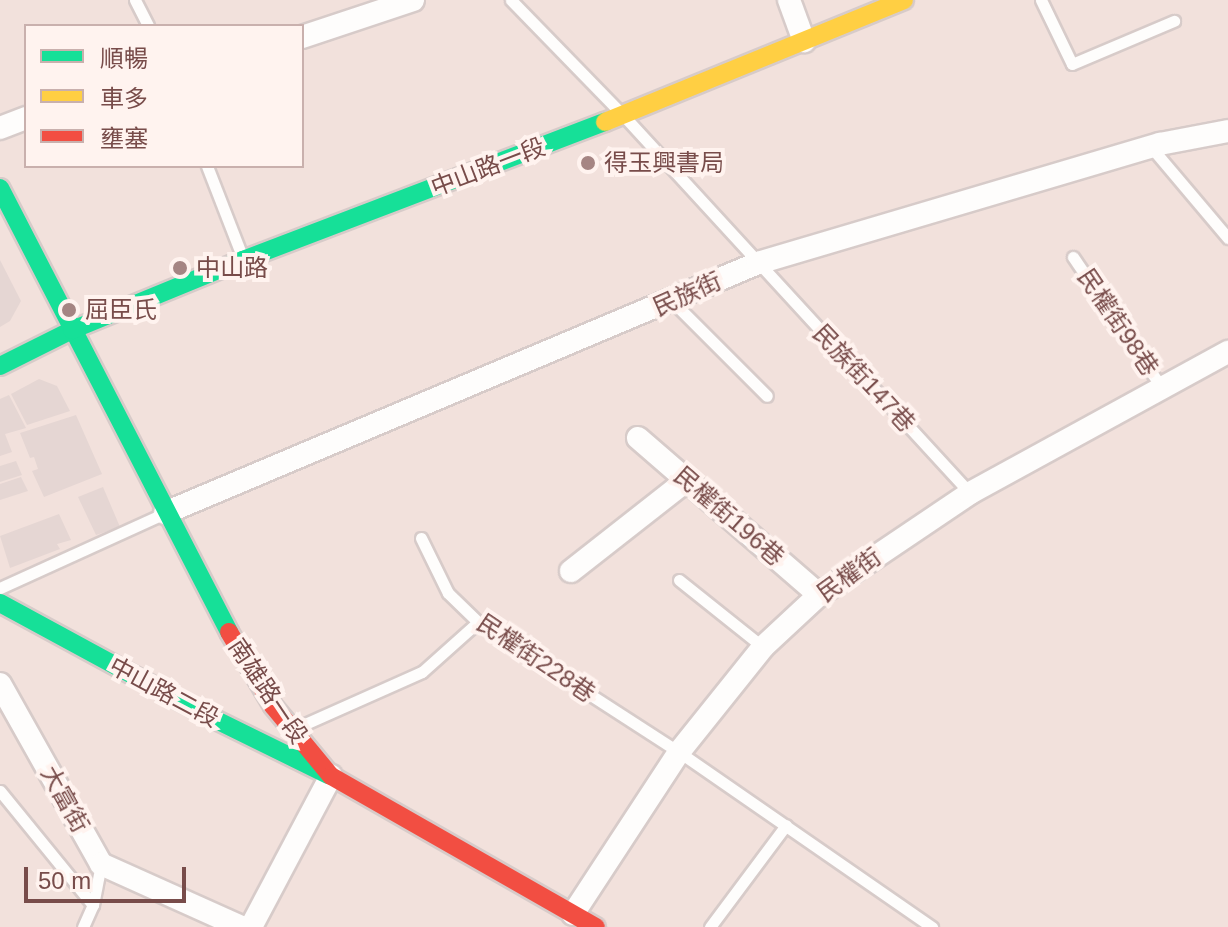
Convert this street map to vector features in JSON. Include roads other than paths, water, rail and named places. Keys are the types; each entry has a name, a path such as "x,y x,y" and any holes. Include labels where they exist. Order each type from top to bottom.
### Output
{"street":[{"path":"304,36 413,0"},
{"path":"789,0 804,41"},
{"name":"中山路一段","path":"72,330 243,260 623,115 904,0"},
{"path":"0,128 24,119"},
{"name":"民族街","path":"165,513 758,263 1151,147 1228,131"},
{"name":"南雄路一段","path":"0,188 165,513 241,654 292,730 331,776 596,927"},
{"path":"0,366 72,330"},
{"name":"民權街","path":"573,914 679,752 763,647 819,595 970,493 1228,352"},
{"name":"民權街196巷","path":"638,438 819,595"},
{"path":"571,571 687,480"},
{"name":"中山路二段","path":"0,603 206,715 331,776"},
{"name":"大富街","path":"0,684 101,864"},
{"path":"251,927 331,776"},
{"path":"101,864 241,927"}],"lane":[{"path":"135,0 147,24"},
{"name":"民族街147巷","path":"511,0 623,115 970,493"},
{"path":"1041,0 1072,64 1174,21"},
{"path":"1151,147 1228,238"},
{"path":"208,168 243,260"},
{"name":"民權街98巷","path":"1073,257 1162,388"},
{"path":"672,301 767,396"},
{"path":"0,588 165,513"},
{"name":"民權街228巷","path":"421,538 448,593 478,622 679,752 932,927"},
{"path":"679,580 763,647"},
{"path":"292,730 422,672 478,622"},
{"path":"0,791 93,905"},
{"path":"710,927 786,825"},
{"path":"83,927 93,905 101,864"}],"place":[{"name":"得玉興書局","path":"588,163"},
{"name":"中山路","path":"180,268"},
{"name":"屈臣氏","path":"69,310"}]}
